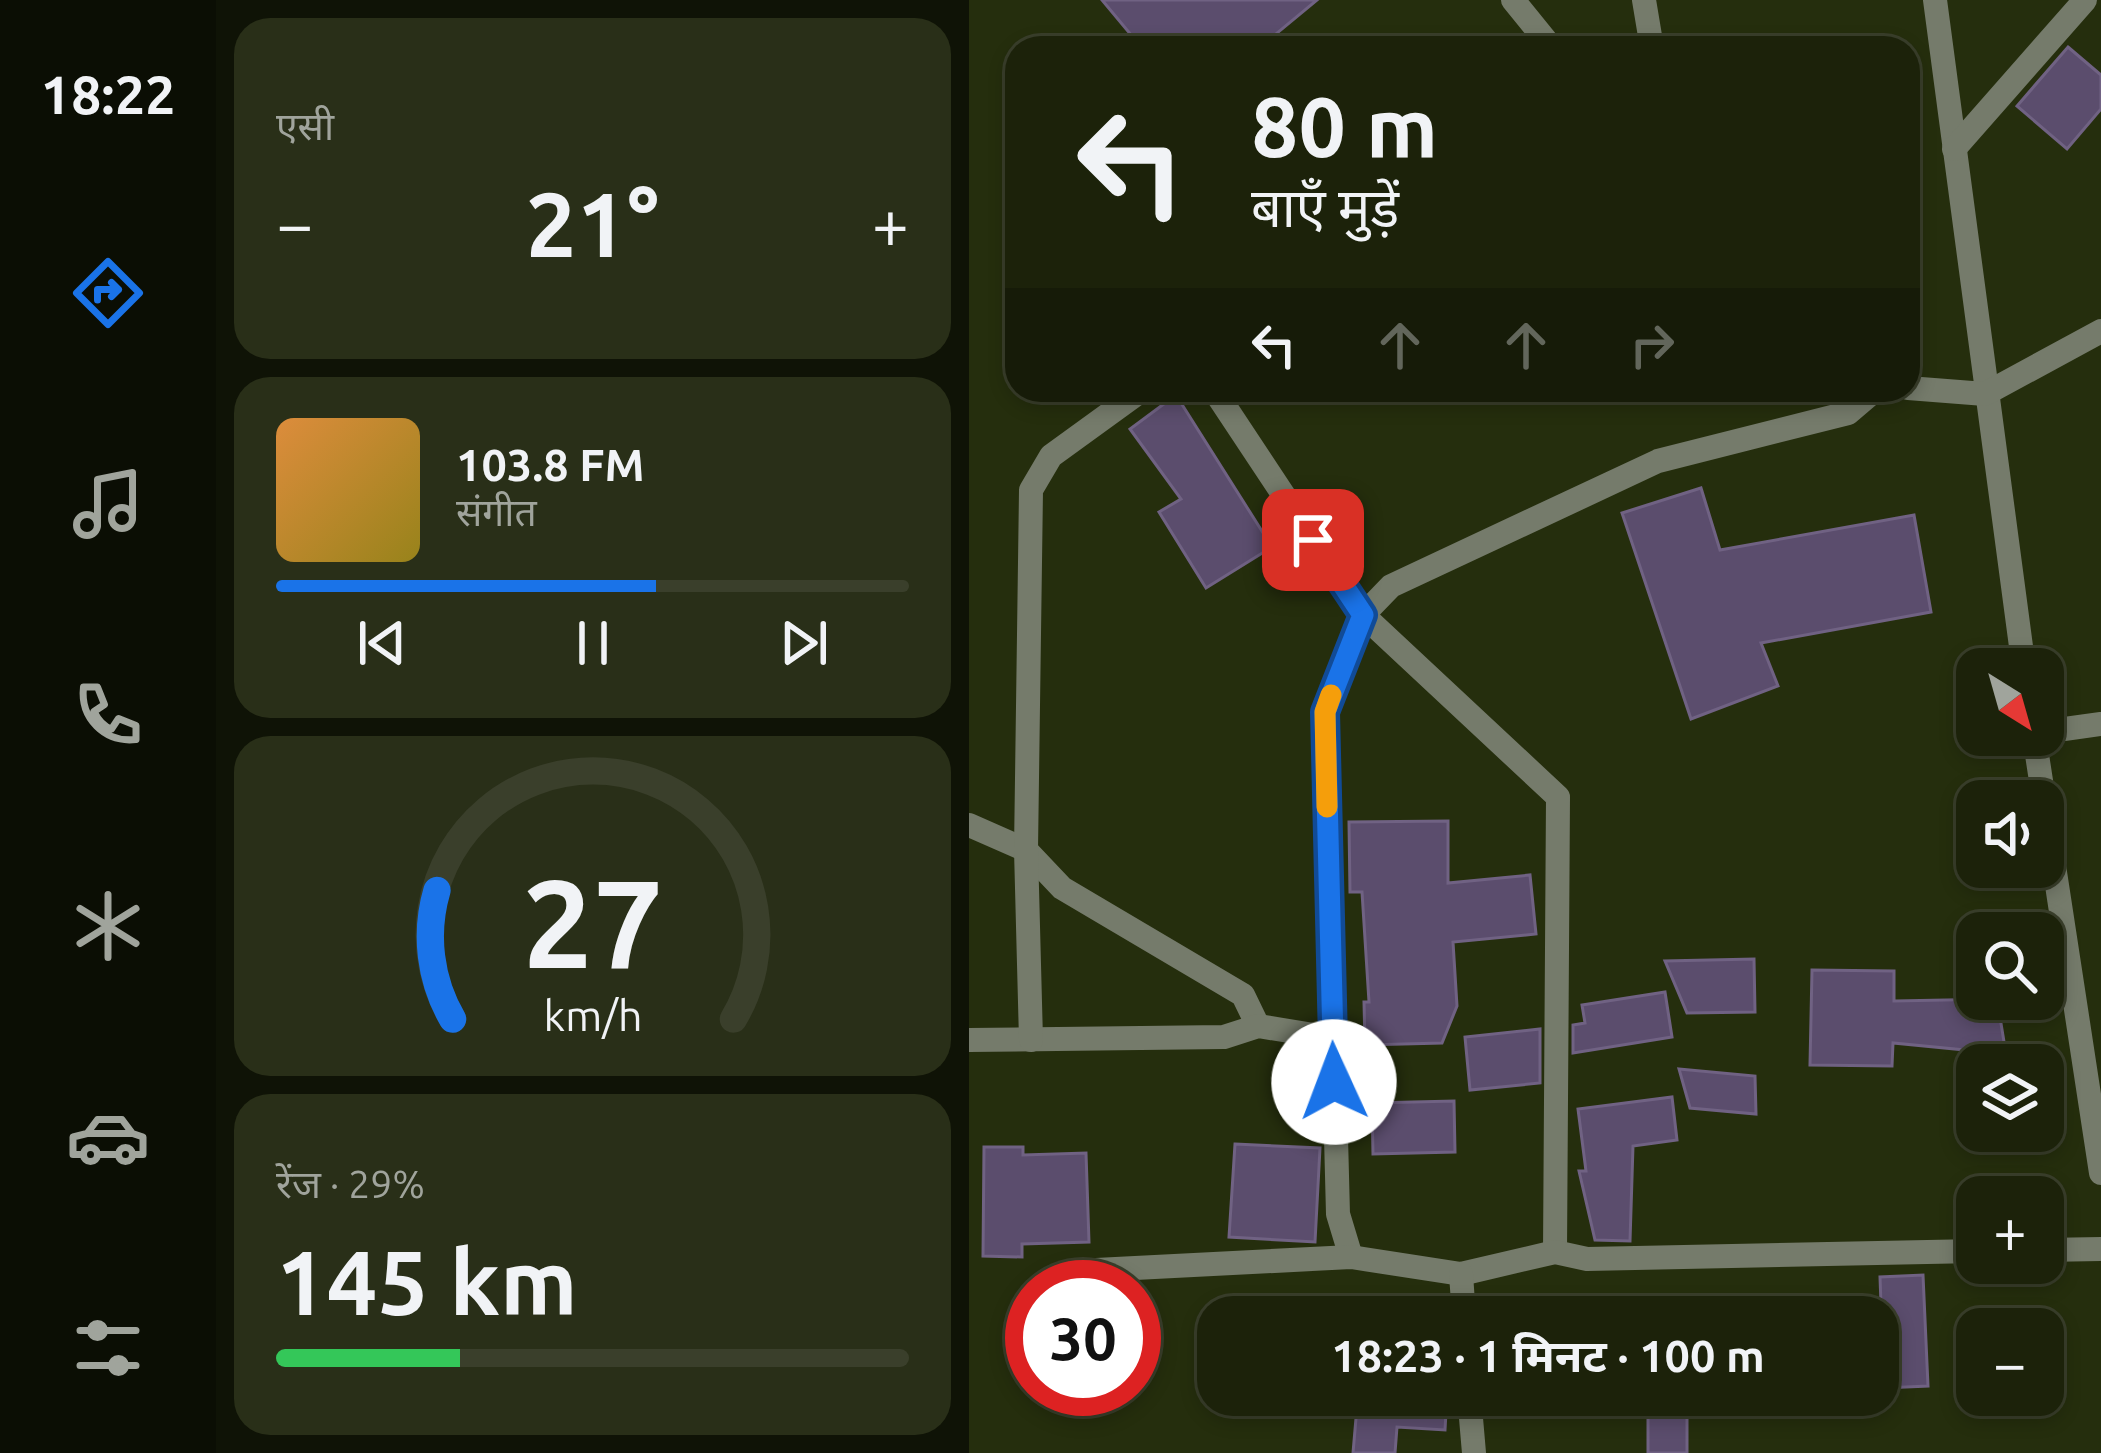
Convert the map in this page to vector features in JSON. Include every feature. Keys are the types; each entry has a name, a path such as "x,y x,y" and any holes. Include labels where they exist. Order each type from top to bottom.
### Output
{"street":[{"path":"1513,0 1542,36"},
{"path":"1644,0 1650,36"},
{"path":"1935,0 2020,648"},
{"path":"1955,149 2085,0"},
{"path":"1920,389 1985,394 2101,331"},
{"path":"1031,1040 1026,850 1031,490 1051,457 1126,402"},
{"path":"1221,402 1363,615 1558,796 1555,1252"},
{"path":"1351,1257 1338,1214 1325,712 1363,615 1391,586 1658,461 1848,413 1860,402"},
{"path":"2064,729 2101,724"},
{"path":"2037,756 2101,1173"},
{"path":"969,825 1026,850 1062,888 1243,995 1258,1026"},
{"path":"969,1040 1224,1036 1258,1026 1332,1038"},
{"path":"2064,1250 2101,1249"},
{"path":"1161,1267 1351,1257 1461,1274 1555,1252 1587,1259 1956,1251"},
{"path":"1461,1274 1463,1296"},
{"path":"1471,1416 1474,1453"}],"building":[{"path":"1102,0 1317,0 1274,36 1132,36"},
{"path":"2068,47 2101,75 2101,109 2067,149 2017,106"},
{"path":"1167,402 1180,402 1272,547 1206,588 1159,512 1181,499 1130,429"},
{"path":"1701,488 1720,550 1914,515 1931,612 1761,643 1778,686 1691,719 1622,513"},
{"path":"1448,821 1448,883 1530,875 1536,934 1453,942 1457,1006 1442,1043 1365,1045 1364,1002 1369,1002 1362,892 1350,892 1349,822"},
{"path":"1754,959 1755,1012 1687,1013 1665,961"},
{"path":"1812,970 1894,971 1894,1001 1956,1000 1956,1020 2000,1020 2004,1044 1956,1044 1956,1049 1893,1043 1892,1066 1810,1065"},
{"path":"1665,992 1672,1037 1573,1053 1573,1025 1585,1023 1582,1005"},
{"path":"1540,1029 1540,1083 1470,1090 1465,1037"},
{"path":"1679,1069 1755,1076 1756,1114 1690,1108"},
{"path":"1672,1097 1677,1140 1633,1146 1630,1241 1595,1240 1579,1171 1586,1171 1578,1109"},
{"path":"1454,1101 1455,1152 1373,1154 1372,1103"},
{"path":"1235,1144 1320,1148 1315,1242 1229,1237"},
{"path":"984,1147 1023,1147 1023,1155 1086,1153 1089,1242 1022,1244 1022,1257 983,1256"},
{"path":"1923,1275 1928,1386 1899,1387 1899,1296 1881,1296 1880,1277"},
{"path":"1356,1416 1446,1416 1445,1430 1397,1427 1395,1453 1353,1453"},
{"path":"1648,1416 1687,1416 1687,1453 1648,1453"}],"slow traffic":[{"path":"1327,807 1325,712 1331,695"}],"route":[{"path":"1313,540 1363,615 1325,712 1334,1082"}]}
